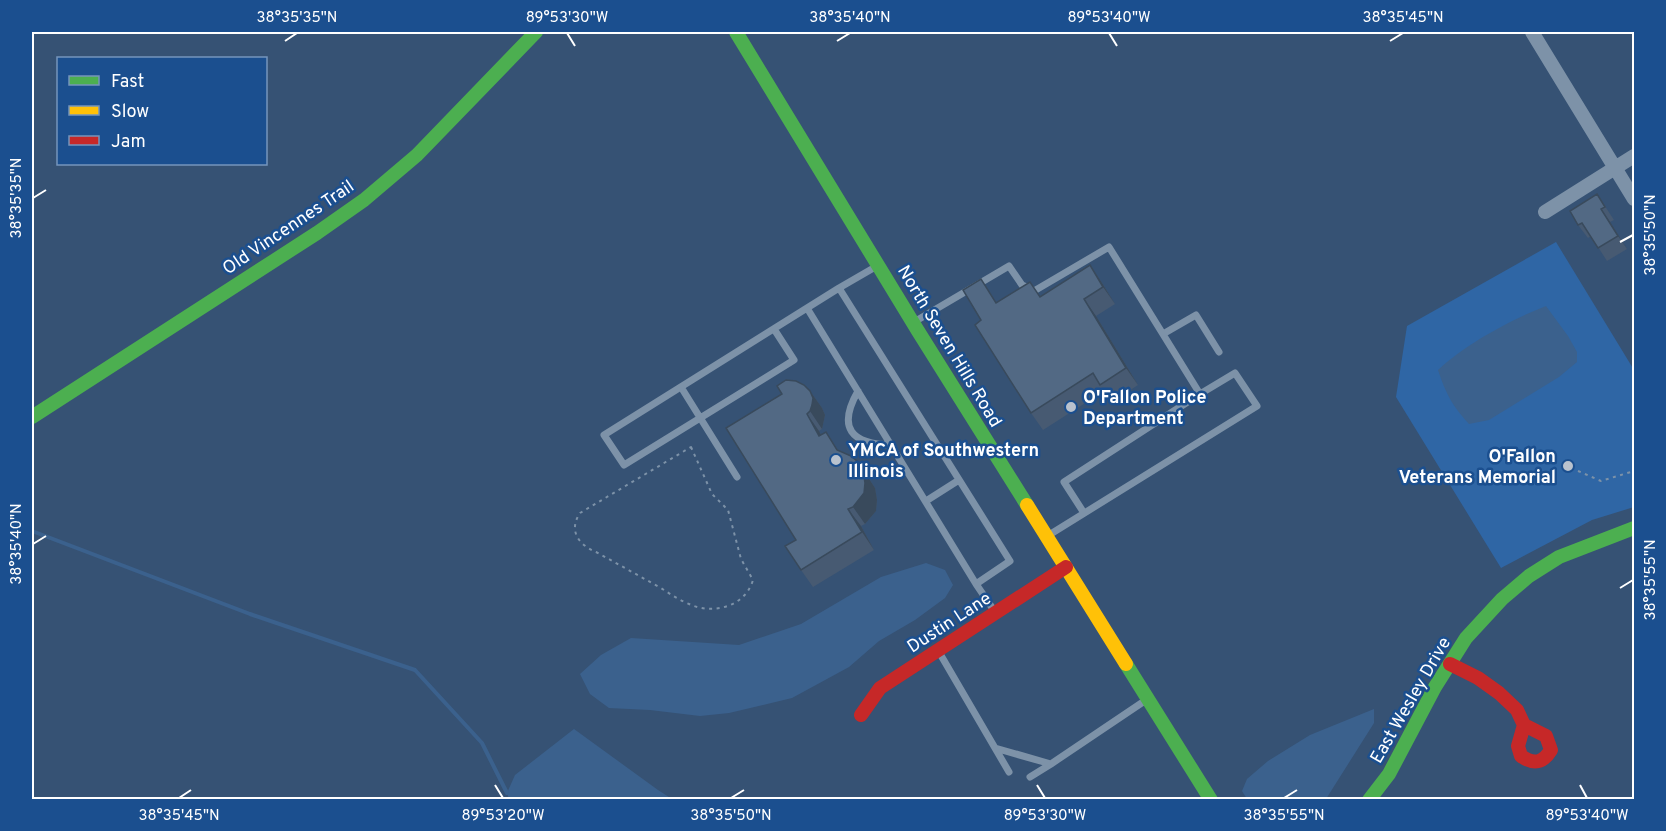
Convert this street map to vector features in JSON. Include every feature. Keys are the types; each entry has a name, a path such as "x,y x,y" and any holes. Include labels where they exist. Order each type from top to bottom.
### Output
{"street":[{"name":"Old Vincennes Trail","path":"32,417 363,200 417,155 536,32"},
{"name":"North Seven Hills Road","path":"736,32 1210,800"},
{"path":"1532,32 1635,198"},
{"path":"1545,212 1635,156"},
{"name":"East Wesley Drive","path":"1369,800 1389,774 1435,687 1466,638 1502,599 1529,576 1559,557 1635,528"},
{"name":"Dustin Lane","path":"861,715 880,688 1066,567"},
{"path":"1450,664 1478,678 1499,693 1517,710 1524,725"}],"lane":[{"path":"913,322 1009,266 1022,285 1034,291 1109,247 1200,394"},
{"path":"774,329 794,360 624,465 604,435 807,308 879,264"},
{"path":"840,288 1010,561 976,584"},
{"path":"807,308 996,613"},
{"path":"1163,334 1196,315 1219,352"},
{"path":"1047,537 1257,406 1235,373 1064,482 1084,513"},
{"path":"681,387 737,477"},
{"path":"858,391 847,415 850,429 861,441 875,445 891,445"},
{"path":"926,501 959,480"},
{"path":"938,650 1009,772"},
{"path":"1030,777 1148,699"},
{"path":"995,748 1051,764"}],"path":[{"path":"691,447 712,494 728,510 741,559 753,580 751,588 744,597 735,604 723,607 708,609 690,605 587,548 575,533 575,520 580,513 691,447"},
{"path":"1578,471 1601,482 1635,471"}],"shaded area":[{"path":"1556,242 1634,370 1634,507 1592,520 1501,568 1396,397 1407,326"},
{"path":"1546,306 1577,352 1577,362 1559,377 1489,420 1469,424 1450,399 1438,370 1449,360 1489,334"},
{"path":"926,563 945,570 953,585 945,598 915,620 879,641 849,667 792,698 729,713 700,716 609,708 590,694 580,674 601,655 631,638 739,645 801,624 881,577"},
{"path":"1374,709 1374,723 1326,799 1247,799 1242,791 1247,779 1268,761 1310,735"},
{"path":"574,729 672,799 509,799 507,793 515,775"}],"building":[{"path":"1597,194 1605,207 1601,209 1618,236 1598,248 1582,223 1578,225 1570,211"},
{"path":"1090,265 1103,287 1084,299 1126,368 1100,385 1093,373 1031,413 975,325 981,320 963,290 981,279 996,303 1030,282 1040,297"},
{"path":"786,380 796,381 810,391 813,398 807,414 819,436 826,432 837,450 858,462 863,471 865,483 864,493 853,507 848,509 862,532 801,570 785,546 796,540 726,428 782,394 777,386"}],"waterway":[{"path":"32,531 250,614 415,670 482,743 507,793"}],"traffic: fast":[{"path":"32,417 317,233 364,200 417,155 536,32"},
{"path":"736,32 1027,505"},
{"path":"1369,800 1389,774 1435,687 1466,638 1502,599 1529,576 1559,557 1634,528"},
{"path":"1126,664 1211,800"}],"traffic: slow":[{"path":"1027,505 1126,664"}],"traffic: jam":[{"path":"861,715 880,688 1066,567"},
{"path":"1450,664 1478,678 1499,693 1517,710 1524,725 1546,736 1551,750 1545,758 1530,761 1521,756 1518,746 1524,725"}],"place":[{"name":"O'Fallon Police Department","path":"1071,407"},
{"name":"YMCA of Southwestern Illinois","path":"836,460"},
{"name":"O'Fallon Veterans Memorial","path":"1568,466"}]}
